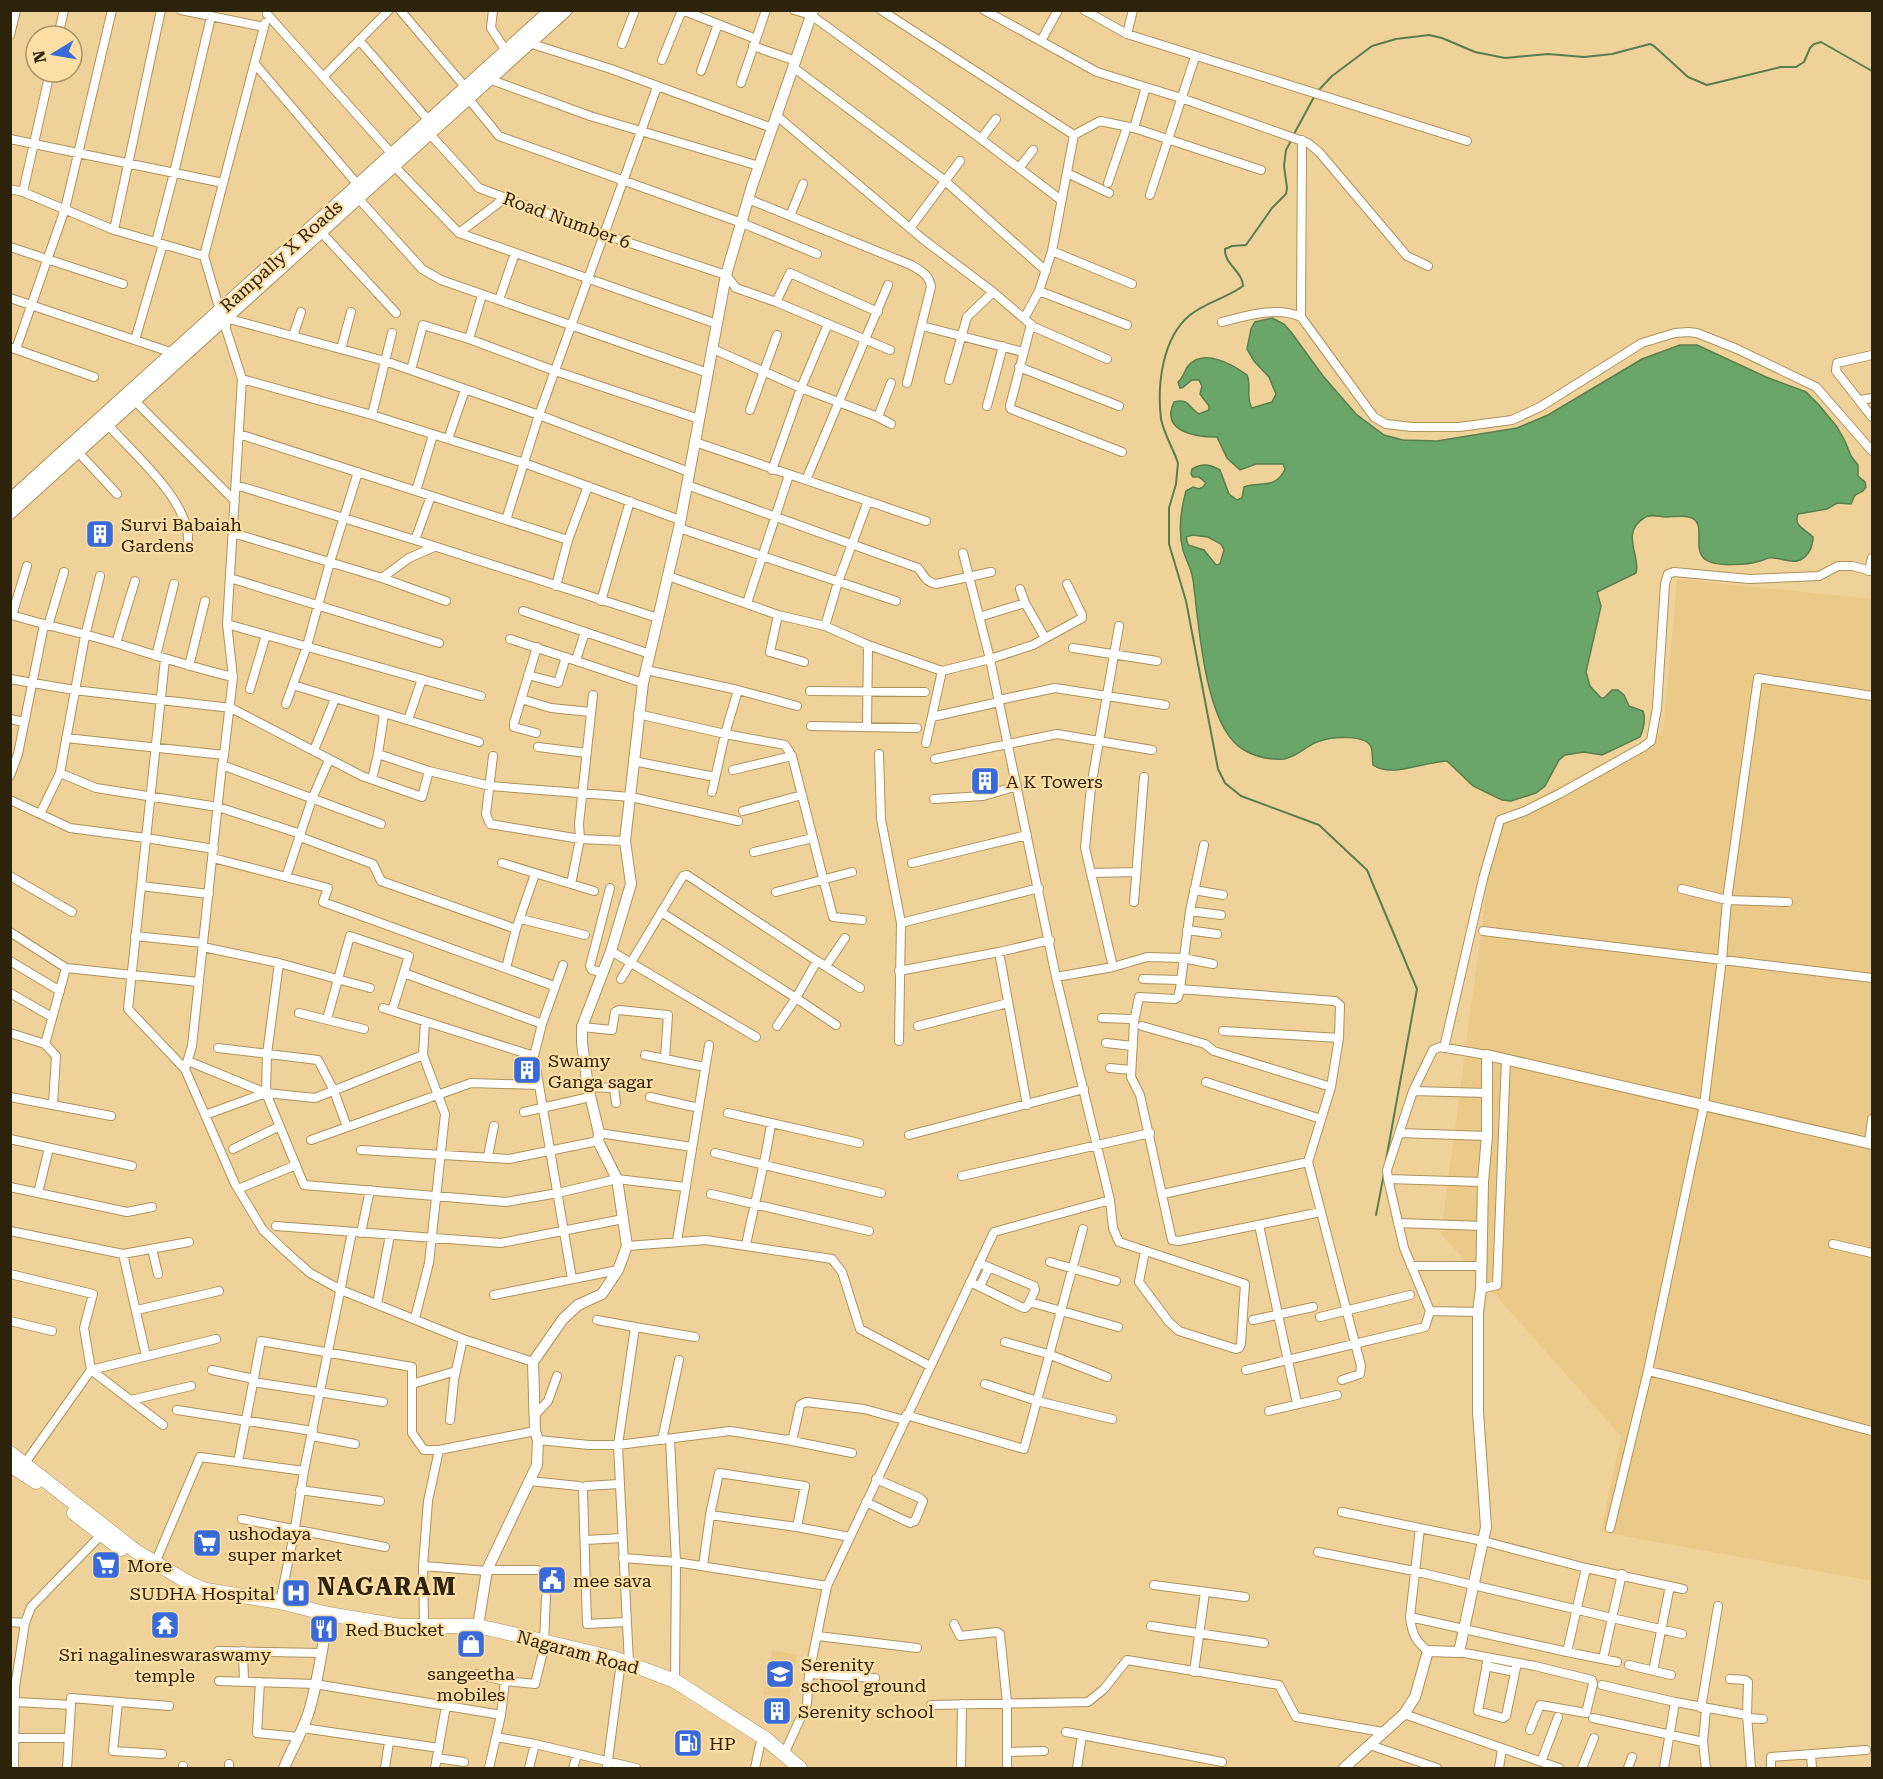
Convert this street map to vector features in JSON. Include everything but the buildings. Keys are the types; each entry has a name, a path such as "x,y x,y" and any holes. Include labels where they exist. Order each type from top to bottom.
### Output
{"main road":[{"path":"224,316 321,232 358,191 467,93 506,51 551,10"},
{"path":"467,93 489,79 566,10"},
{"name":"Rampally X Roads","path":"10,513 135,401 358,191"},
{"name":"Rampally X Roads","path":"10,500 174,353 224,316"},
{"path":"10,1453 25,1463 101,1535 167,1580 202,1596 328,1618"},
{"path":"10,1465 60,1495 137,1552 191,1584 206,1590 280,1602 328,1618"},
{"name":"Nagaram Road","path":"328,1618 400,1626 478,1626 675,1681 766,1739 785,1761"},
{"name":"Nagaram Road","path":"328,1618 378,1631 442,1631 479,1634 544,1645"},
{"name":"Nagaram Road","path":"625,1666 674,1691 785,1761 800,1768"}],"street":[{"path":"10,35 16,10"},
{"path":"94,377 13,348 65,209 112,10"},
{"path":"114,230 161,10"},
{"path":"181,10 264,27"},
{"path":"324,76 389,10"},
{"path":"400,10 499,136 742,223 817,254"},
{"path":"493,10 491,28 506,51"},
{"path":"622,44 635,10"},
{"path":"662,60 682,10 718,24 795,64 944,180 1046,271"},
{"path":"741,83 766,10"},
{"path":"794,10 812,13 1061,200"},
{"path":"881,10 1074,135"},
{"path":"984,10 1097,72 1182,98 1302,140 1319,152 1407,256 1428,266"},
{"path":"1041,41 1058,10"},
{"path":"1084,10 1127,34 1467,141"},
{"path":"1127,34 1133,10"},
{"path":"267,12 204,256 242,379 227,624 234,677 192,1046 186,1065 205,1115 238,1189 263,1230 310,1273 341,1290 463,1339 533,1362"},
{"path":"267,12 324,76 393,160 459,233 717,324"},
{"path":"478,1626 487,1570 537,1465 533,1362 563,1319 578,1305 602,1294 618,1270 627,1246 617,1179 599,1137 589,1092 582,1028 611,951 632,884 625,841 638,714 643,683 680,524 726,275 748,199 812,13"},
{"path":"135,340 160,243 211,17"},
{"path":"701,71 718,24"},
{"name":"Road Number 6","path":"359,40 479,188 603,234 726,275 736,288 776,302 890,350"},
{"path":"529,43 772,128"},
{"path":"1150,195 1196,57"},
{"path":"255,64 422,269 441,280 482,295 708,373"},
{"path":"489,79 590,116 759,166"},
{"path":"23,192 47,84"},
{"path":"506,520 570,325 657,87"},
{"path":"1108,183 1146,87"},
{"path":"777,116 909,228 993,292 1034,327 1107,359"},
{"path":"981,139 996,119"},
{"path":"1122,452 1012,411 1010,406 1028,321 1052,251 1074,135 1100,121 1130,128 1260,170"},
{"path":"10,139 223,183"},
{"path":"1302,140 1301,317 1374,417 1386,424 1412,427 1459,427 1512,420 1540,407 1642,343 1675,333 1688,332 1697,333 1737,349 1816,387 1872,451"},
{"path":"1019,168 1033,150"},
{"path":"909,228 960,161"},
{"path":"1066,173 1109,193"},
{"path":"790,216 803,184"},
{"path":"10,189 23,192 114,230 204,256"},
{"path":"459,233 505,198"},
{"path":"748,199 911,265 926,275 930,287 907,382"},
{"path":"321,232 396,313"},
{"path":"10,247 123,284"},
{"path":"1052,251 1132,284"},
{"path":"499,300 515,253"},
{"path":"776,302 790,273 878,312"},
{"path":"806,480 888,285"},
{"path":"1040,291 1127,325"},
{"path":"949,380 967,317 993,292"},
{"path":"469,339 482,295"},
{"path":"10,298 174,353"},
{"path":"293,336 301,312"},
{"path":"341,349 351,312"},
{"path":"1222,322 1262,312 1301,317"},
{"path":"224,316 385,361 539,415 689,472"},
{"path":"772,470 801,388 828,324"},
{"path":"411,370 423,325 699,419"},
{"path":"922,326 1023,352"},
{"path":"372,415 392,333"},
{"path":"750,410 777,335"},
{"path":"987,406 1003,346"},
{"path":"713,350 891,424"},
{"path":"1872,356 1837,363 1836,371 1872,417"},
{"path":"1019,367 1119,406"},
{"path":"242,379 372,415 524,463 630,501 680,524 764,557 896,601"},
{"path":"878,417 891,383"},
{"path":"448,439 465,390"},
{"path":"1860,400 1872,398"},
{"path":"135,401 235,501"},
{"path":"108,425 171,494 182,513 189,535 188,544"},
{"path":"239,434 568,540"},
{"path":"416,491 433,435"},
{"path":"695,442 926,521"},
{"path":"78,452 117,494"},
{"path":"286,704 320,605 330,562 358,472"},
{"path":"747,603 764,557 789,475"},
{"path":"687,484 918,568 924,579 930,583 936,584 991,572"},
{"path":"236,485 658,618"},
{"path":"556,586 568,540 588,486"},
{"path":"415,540 431,496"},
{"path":"602,600 630,501"},
{"path":"825,626 838,582 868,501"},
{"path":"233,533 381,578 446,601"},
{"path":"381,578 409,558 434,547"},
{"path":"963,553 990,659 1056,977 1110,1200 1116,1239 1245,1284 1239,1348 1183,1333 1175,1328 1139,1282 1145,1251"},
{"path":"1444,1048 1483,879 1500,820 1559,794 1651,741 1657,708 1665,584 1668,574 1674,572 1749,579 1820,576 1838,566 1852,566 1871,571 1872,558"},
{"path":"27,566 12,615 234,677"},
{"path":"10,776 18,754 31,684 46,626 64,572"},
{"path":"40,814 60,773 74,690 100,576"},
{"path":"668,576 778,615 825,626 868,645 942,671 1033,645 1082,616 1066,584"},
{"path":"230,578 439,643"},
{"path":"116,643 135,581"},
{"path":"174,584 161,658 160,700 128,1009 186,1065 266,1093 315,1098 423,1055"},
{"path":"1020,589 1025,603 1045,638"},
{"path":"189,666 205,601"},
{"path":"979,617 1025,603"},
{"path":"523,611 650,654"},
{"path":"778,615 770,652 804,662"},
{"path":"227,624 481,696"},
{"path":"1113,967 1085,848 1091,787 1119,626"},
{"path":"576,660 585,632"},
{"path":"250,689 266,634"},
{"path":"510,639 643,683"},
{"path":"867,727 868,645"},
{"path":"536,733 514,727 537,647"},
{"path":"1073,648 1157,661"},
{"path":"528,675 558,683 567,657"},
{"path":"646,670 738,690 797,706"},
{"path":"926,743 942,671"},
{"path":"10,678 31,684 74,690 231,708 314,750 329,760 422,797 429,771"},
{"path":"1610,1528 1648,1371 1704,1105 1727,900 1758,678 1872,696"},
{"path":"408,720 422,679"},
{"path":"293,685 479,742"},
{"path":"932,717 1055,688 1165,705"},
{"path":"712,792 738,690"},
{"path":"810,691 926,692"},
{"path":"571,884 580,839 579,824 593,695"},
{"path":"314,750 335,699"},
{"path":"521,699 550,708 591,712"},
{"path":"372,779 384,714"},
{"path":"638,714 785,745 792,756 833,917 861,920"},
{"path":"10,719 24,722"},
{"path":"811,726 917,728"},
{"path":"935,759 1008,742 1057,734 1152,750"},
{"path":"66,738 154,747 223,760 312,799 381,824"},
{"path":"538,747 587,753"},
{"path":"378,754 429,771 490,786 631,797 738,821"},
{"path":"879,754 881,819 901,923 899,1041"},
{"path":"493,756 486,814 489,824 580,839 625,841"},
{"path":"733,770 792,756"},
{"path":"286,877 312,799 329,760"},
{"path":"633,761 716,777"},
{"path":"60,773 96,788 218,807 373,864 381,881 516,929"},
{"path":"1134,902 1144,777"},
{"path":"934,799 983,796 1017,786"},
{"path":"743,811 802,795"},
{"path":"10,800 70,828 146,838 213,854 328,888 322,902 554,986"},
{"path":"912,863 1027,835"},
{"path":"753,852 813,838"},
{"path":"1204,845 1190,911 1178,997 1174,999 1139,998 1138,1024 1132,1046 1131,1077 1140,1095 1150,1133 1172,1240 1179,1241 1321,1212"},
{"path":"502,863 594,891"},
{"path":"776,892 852,872"},
{"path":"1091,873 1136,872"},
{"path":"506,968 516,929 535,874"},
{"path":"621,979 683,876 687,875 860,988"},
{"path":"10,876 72,912"},
{"path":"141,886 209,894"},
{"path":"602,972 592,970 590,966 610,888"},
{"path":"901,923 1039,888"},
{"path":"1682,889 1727,900 1788,902"},
{"path":"1194,891 1223,896"},
{"path":"1190,911 1221,915"},
{"path":"661,912 836,1025"},
{"path":"521,919 585,935"},
{"path":"1187,930 1217,934"},
{"path":"1483,931 1872,978"},
{"path":"10,932 66,968 199,982"},
{"path":"135,936 203,945 370,988"},
{"path":"327,1019 350,936 409,956 392,1011"},
{"path":"826,966 845,938"},
{"path":"899,971 1050,940"},
{"path":"611,951 756,1037"},
{"path":"999,952 1028,1105"},
{"path":"1056,977 1113,967 1147,957 1183,958 1213,964"},
{"path":"10,961 60,991"},
{"path":"777,1026 818,961"},
{"path":"279,963 267,1054 266,1093 304,1185 506,1202 617,1179 685,1187"},
{"path":"562,965 534,1056 573,1279"},
{"path":"45,1044 66,968"},
{"path":"404,973 542,1024"},
{"path":"1143,979 1335,1001 1340,1005 1339,1038 1331,1087 1308,1162 1362,1372 1342,1380"},
{"path":"10,993 52,1017"},
{"path":"918,1026 1008,1003"},
{"path":"383,1008 534,1056"},
{"path":"582,1028 612,1030 615,1012 619,1010 669,1015 665,1059"},
{"path":"299,1013 364,1029"},
{"path":"1102,1018 1131,1019 1138,1024 1205,1044 1214,1051 1331,1087"},
{"path":"415,1318 429,1263 445,1114 423,1055 425,1022"},
{"path":"1223,1031 1339,1038"},
{"path":"10,1033 45,1044 53,1052 57,1061 53,1104"},
{"path":"1106,1043 1132,1046"},
{"path":"677,1241 709,1046"},
{"path":"1246,1370 1425,1327 1430,1311 1411,1266 1398,1223 1387,1170 1413,1091 1432,1050 1437,1047 1506,1059 1871,1144 1872,1119"},
{"path":"218,1048 318,1060 334,1091 347,1127"},
{"path":"645,1055 705,1067"},
{"path":"1459,1652 1486,1527 1478,1412 1478,1312 1481,1289 1483,1182 1487,1136 1487,1055"},
{"path":"1481,1289 1497,1285 1506,1059"},
{"path":"1110,1068 1131,1071"},
{"path":"1206,1082 1321,1119"},
{"path":"311,1140 471,1083 539,1085"},
{"path":"524,1112 589,1092 614,1088 616,1103"},
{"path":"909,1135 1084,1089"},
{"path":"1413,1091 1488,1093"},
{"path":"205,1115 266,1093"},
{"path":"650,1096 699,1108"},
{"path":"10,1097 111,1116"},
{"path":"728,1113 859,1143"},
{"path":"746,1245 771,1124"},
{"path":"233,1149 280,1126"},
{"path":"488,1156 494,1126"},
{"path":"962,1176 1150,1133"},
{"path":"1399,1133 1487,1136"},
{"path":"361,1150 509,1159 599,1137 692,1147"},
{"path":"10,1139 132,1166"},
{"path":"38,1193 50,1148"},
{"path":"716,1153 881,1193"},
{"path":"1163,1194 1308,1162"},
{"path":"238,1189 296,1164"},
{"path":"1388,1179 1483,1182"},
{"path":"10,1187 127,1212 152,1207"},
{"path":"280,1602 295,1529 300,1490 341,1290 370,1190"},
{"path":"711,1194 869,1231"},
{"path":"785,1761 807,1704 809,1674 827,1586 993,1232 1110,1200"},
{"path":"276,1226 501,1243 623,1219"},
{"path":"1398,1223 1482,1226"},
{"path":"1259,1225 1297,1403"},
{"path":"787,1440 793,1437 802,1402 864,1409 1024,1449 1059,1311 1083,1230"},
{"path":"10,1231 123,1254 189,1242"},
{"path":"377,1304 390,1234"},
{"path":"627,1246 706,1240 746,1245 781,1253 824,1257 836,1262 842,1272 860,1329 930,1366"},
{"path":"1833,1244 1872,1253"},
{"path":"152,1249 158,1274"},
{"path":"123,1254 146,1356"},
{"path":"1050,1262 1116,1281"},
{"path":"970,1282 1025,1308 1035,1290 1034,1286 979,1263"},
{"path":"1411,1266 1481,1266"},
{"path":"980,1286 989,1267"},
{"path":"494,1295 618,1270"},
{"path":"974,1273 984,1277"},
{"path":"10,1274 93,1294 84,1328 91,1370 163,1425"},
{"path":"137,1310 219,1291"},
{"path":"1320,1317 1410,1295"},
{"path":"1033,1303 1118,1328"},
{"path":"1253,1320 1313,1307"},
{"path":"1430,1311 1478,1312"},
{"path":"597,1320 695,1337"},
{"path":"10,1321 52,1331"},
{"path":"607,1765 625,1666 626,1622 618,1445 635,1327"},
{"path":"25,1463 91,1370 216,1338"},
{"path":"450,1420 456,1371 463,1339"},
{"path":"238,1462 261,1341 412,1367 412,1433 424,1450 439,1450 537,1436 589,1445 618,1445 730,1431 852,1453"},
{"path":"1005,1342 1048,1354 1107,1377"},
{"path":"675,1681 676,1562 666,1439 679,1360"},
{"path":"212,1370 253,1380 383,1402"},
{"path":"412,1384 456,1371"},
{"path":"1648,1371 1705,1384 1797,1412 1872,1431"},
{"path":"535,1415 548,1401 557,1376"},
{"path":"985,1384 1037,1401 1112,1419"},
{"path":"131,1400 191,1386"},
{"path":"1269,1411 1336,1395"},
{"path":"177,1410 246,1421 355,1444"},
{"path":"424,1625 423,1566 428,1501 439,1450"},
{"path":"155,1563 200,1457 304,1471"},
{"path":"703,1566 719,1473 805,1486 797,1527"},
{"path":"866,1502 910,1523 915,1521 922,1505 920,1498 876,1479"},
{"path":"529,1481 583,1488 619,1484"},
{"path":"583,1488 587,1624 626,1622"},
{"path":"300,1490 380,1501"},
{"path":"1342,1512 1483,1540 1586,1568 1623,1574 1683,1589"},
{"path":"710,1515 850,1537"},
{"path":"242,1519 385,1546"},
{"path":"1420,1528 1410,1617 1411,1631 1415,1640 1428,1651 1459,1652 1487,1662 1593,1682 1585,1714 1540,1705 1530,1730"},
{"path":"14,1768 16,1702 13,1687 24,1623 31,1607 101,1535"},
{"path":"585,1540 622,1538"},
{"path":"1318,1552 1414,1571 1682,1634"},
{"path":"623,1558 676,1562 827,1586"},
{"path":"423,1566 537,1570"},
{"path":"1567,1652 1586,1568"},
{"path":"1603,1659 1623,1574"},
{"path":"1154,1585 1245,1597"},
{"path":"1653,1671 1670,1586"},
{"path":"1194,1672 1205,1592"},
{"path":"476,1674 505,1681 535,1684 544,1645 546,1597"},
{"path":"1706,1768 1703,1708 1718,1606"},
{"path":"1410,1617 1617,1662"},
{"path":"285,1768 311,1707 328,1618"},
{"path":"10,1622 24,1623"},
{"path":"954,1624 960,1636 997,1632 1000,1634 1007,1703 1006,1768"},
{"path":"1150,1626 1264,1643"},
{"path":"818,1636 917,1648"},
{"path":"218,1650 321,1653"},
{"path":"243,1651 244,1682"},
{"path":"1344,1768 1404,1714 1415,1697 1428,1651"},
{"path":"931,1705 1088,1702 1104,1689 1127,1660 1279,1685 1296,1717 1383,1732"},
{"path":"1487,1662 1478,1710 1479,1713 1503,1718 1506,1716 1516,1668"},
{"path":"1629,1665 1671,1675"},
{"path":"809,1674 875,1678"},
{"path":"1731,1679 1748,1682 1747,1717 1751,1768"},
{"path":"219,1681 315,1684 501,1715"},
{"path":"489,1768 501,1715 505,1681"},
{"path":"260,1682 257,1732 301,1733 439,1748"},
{"path":"1602,1685 1763,1719"},
{"path":"67,1768 71,1698 169,1706"},
{"path":"16,1702 71,1705"},
{"path":"118,1702 113,1751 162,1754"},
{"path":"1664,1768 1675,1702"},
{"path":"960,1768 962,1704"},
{"path":"435,1768 446,1706"},
{"path":"1404,1714 1559,1768"},
{"path":"1541,1762 1558,1717"},
{"path":"1593,1718 1703,1742"},
{"path":"1066,1732 1222,1762"},
{"path":"1077,1768 1082,1735"},
{"path":"496,1737 535,1744 607,1765 636,1768"},
{"path":"15,1738 69,1738"},
{"path":"1582,1768 1594,1738"},
{"path":"385,1768 389,1742"},
{"path":"529,1768 535,1744"},
{"path":"755,1768 760,1745"},
{"path":"1370,1745 1413,1764 1437,1768"},
{"path":"1498,1768 1502,1749"},
{"path":"1772,1768 1771,1756 1866,1750"},
{"path":"1006,1752 1044,1751"},
{"path":"573,1768 577,1755"},
{"path":"1811,1755 1812,1768"},
{"path":"1628,1768 1632,1757"},
{"path":"437,1758 464,1762"}],"shaded area":[{"path":"1272,318 1284,324 1323,376 1356,414 1384,435 1403,440 1437,441 1517,428 1548,415 1642,359 1680,345 1697,345 1766,377 1806,392 1837,427 1858,465 1858,476 1865,482 1866,487 1855,495 1851,504 1837,503 1827,509 1798,514 1798,524 1813,537 1808,553 1797,561 1771,558 1748,564 1717,564 1706,560 1701,555 1698,524 1689,517 1652,515 1637,524 1632,538 1636,573 1597,592 1601,606 1586,672 1590,686 1601,698 1612,690 1618,690 1624,695 1629,706 1643,711 1644,721 1640,737 1602,755 1584,752 1565,755 1559,760 1545,786 1536,793 1511,801 1502,800 1473,786 1447,761 1398,770 1380,769 1373,765 1372,749 1368,743 1356,738 1332,738 1320,741 1284,759 1258,756 1244,750 1231,738 1220,720 1212,698 1201,646 1192,576 1181,543 1181,520 1186,491 1193,487 1199,489 1206,483 1191,474 1192,469 1196,467 1206,465 1220,470 1229,494 1237,500 1242,498 1244,487 1267,484 1277,480 1285,469 1283,464 1256,464 1240,470 1227,458 1217,437 1199,436 1182,431 1172,420 1171,412 1174,402 1179,401 1186,402 1199,414 1209,410 1209,406 1200,394 1202,386 1199,380 1192,380 1182,388 1178,382 1188,366 1202,358 1218,360 1234,366 1247,375 1252,408 1272,402 1276,394 1269,377 1254,361 1247,349 1251,329 1255,322","holes":["1192,535 1208,537 1221,544 1224,550 1220,564 1216,565 1204,550 1188,545 1186,537"]},
{"path":"1677,579 1872,599 1872,1581 1601,1532 1621,1436 1441,1234 1496,820 1663,731"},
{"name":"Serenity school ground","path":"772,1650 797,1655 789,1699 763,1694"}],"waterway":[{"path":"1317,92 1332,76 1372,46 1396,39 1429,35 1475,52 1505,58 1548,54 1584,57 1612,54 1650,44 1688,77 1707,85 1781,67 1796,67 1804,62 1810,48 1821,42 1872,71"},
{"path":"1294,134 1314,97"},
{"path":"1292,139 1286,150 1284,166 1286,194 1272,208 1246,245 1225,249 1227,259 1240,276 1243,286 1190,315 1173,336 1167,349 1161,377 1161,419 1178,463 1176,484 1169,508 1169,544 1186,601 1218,769 1225,783 1241,796 1319,825 1367,870 1417,989 1386,1160"},
{"path":"1376,1215 1384,1174"}],"place":[{"name":"Survi Babaiah Gardens","path":"100,534"},
{"name":"A K Towers","path":"985,781"},
{"name":"Swamy Ganga sagar","path":"527,1070"},
{"name":"ushodaya super market","path":"207,1543"},
{"name":"More","path":"106,1565"},
{"name":"mee sava","path":"552,1580"},
{"name":"SUDHA Hospital","path":"296,1593"},
{"name":"Sri nagalineswaraswamy temple","path":"165,1625"},
{"name":"Red Bucket","path":"324,1629"},
{"name":"sangeetha mobiles","path":"471,1644"},
{"name":"Serenity school ground","path":"780,1674"},
{"name":"Serenity school","path":"777,1711"},
{"name":"HP","path":"688,1743"}],"district":[{"name":"NAGARAM","path":"387,1587"}]}
